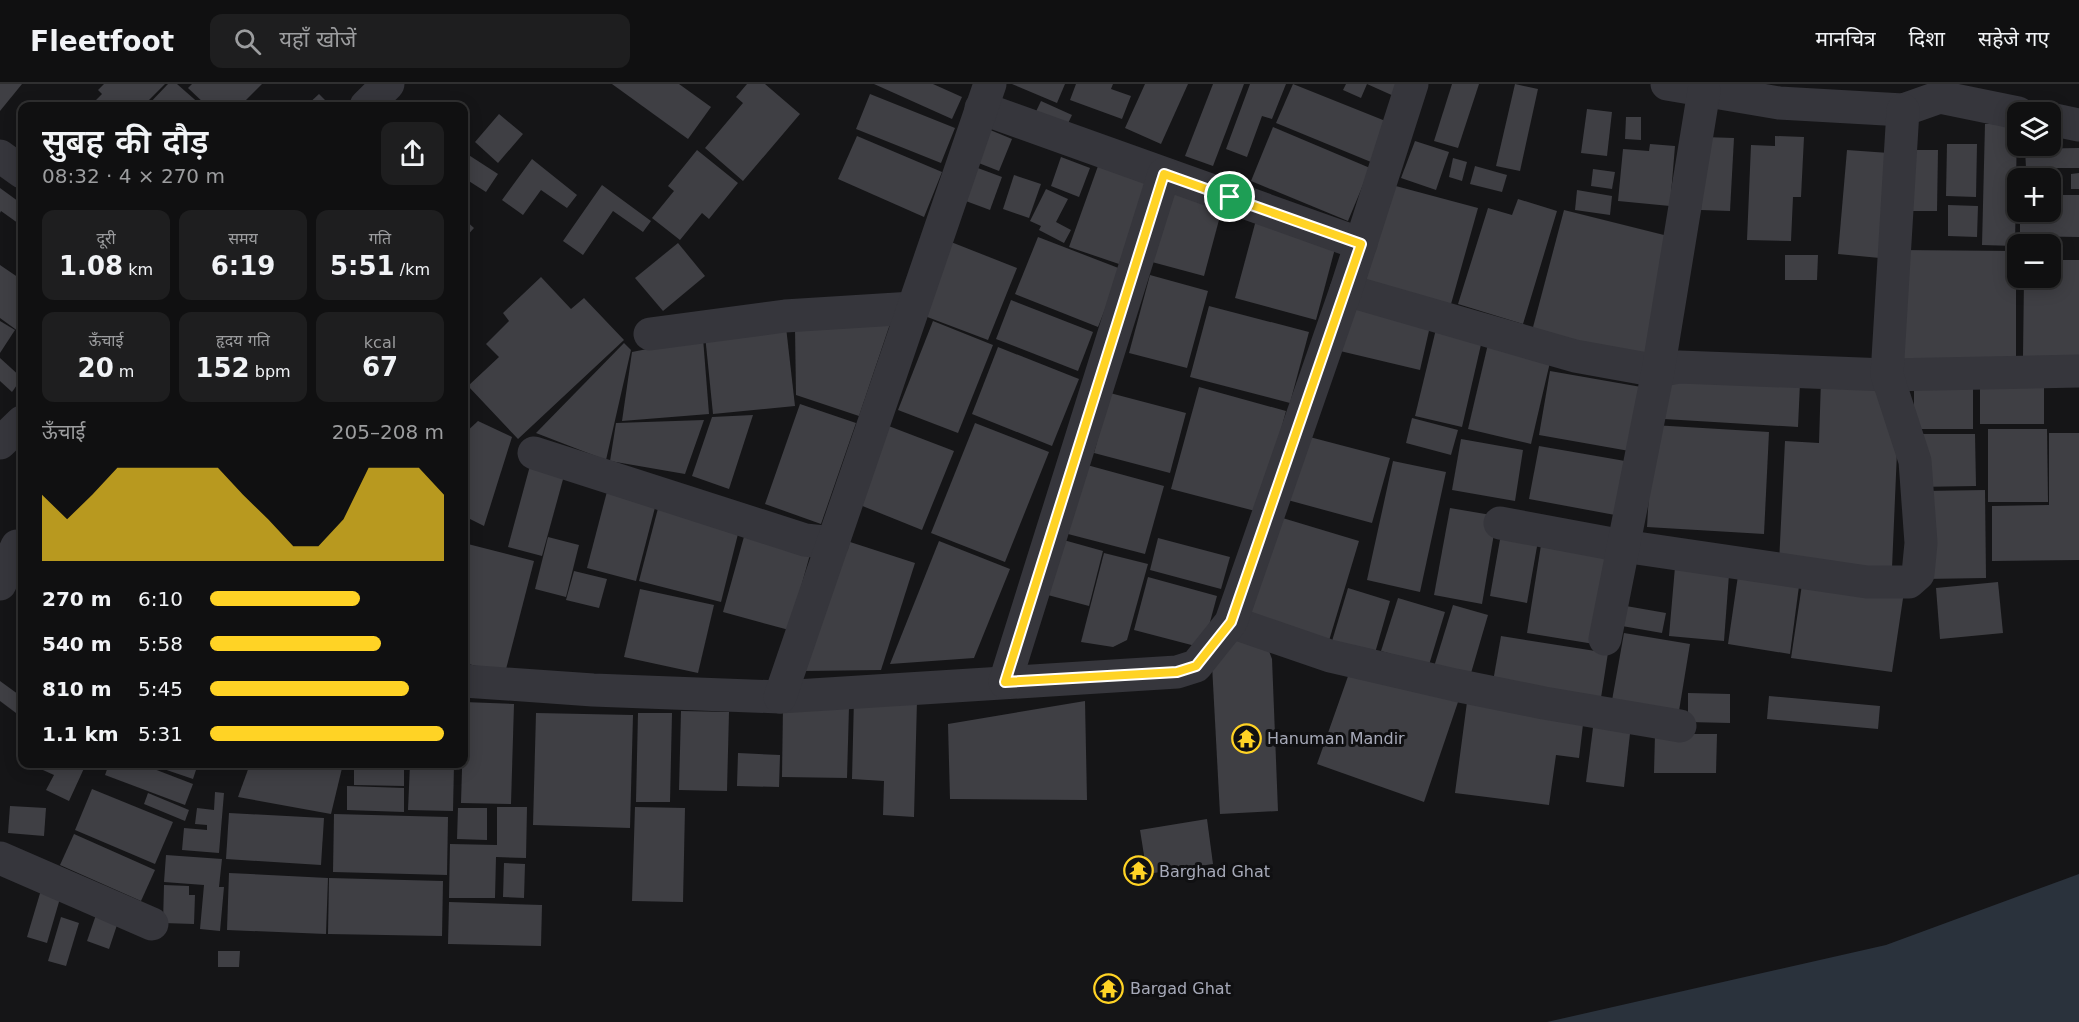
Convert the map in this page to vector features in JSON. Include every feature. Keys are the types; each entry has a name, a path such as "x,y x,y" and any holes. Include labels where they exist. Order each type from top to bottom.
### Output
{"street":[{"path":"370,102 388,84"},
{"path":"468,681 593,690 780,697 1177,672 1196,666 1231,622 1346,290 1412,84"},
{"path":"1667,84 1779,104 1903,110 1939,91 2007,110"},
{"path":"1605,639 1658,371 1704,91"},
{"path":"780,697 986,96 1164,174 1361,244"},
{"path":"1500,523 1623,546 1867,582 1909,582 1918,574 1921,543 1915,461 1887,375 1903,110"},
{"path":"2061,121 2079,125"},
{"path":"0,156 18,169"},
{"path":"1005,682 1164,174"},
{"path":"1346,290 1575,356 1658,371 1679,367 1887,375 2079,371"},
{"path":"650,334 785,316 913,308"},
{"path":"0,443 18,426"},
{"path":"534,453 805,540 833,543"},
{"path":"0,584 18,549"},
{"path":"1231,622 1330,656 1455,685 1680,726"},
{"path":"0,858 152,924"}],"shaded area":[{"path":"2079,874 2079,1022 1547,1022 1886,945"}],"building":[{"path":"0,84 22,84 0,111"},
{"path":"104,84 165,84 147,102 94,102 102,94 98,90"},
{"path":"168,84 177,84 197,102 151,102"},
{"path":"192,84 262,84 244,102 203,102 188,88"},
{"path":"612,84 679,84 711,107 688,139"},
{"path":"747,84 765,84 800,114 743,181 705,148 743,103 736,97"},
{"path":"874,84 933,84 962,97 952,119"},
{"path":"1012,84 1065,84 1057,103"},
{"path":"1076,84 1113,84 1111,89 1131,96 1122,119 1070,100"},
{"path":"1145,84 1188,84 1161,144 1125,128"},
{"path":"1213,84 1244,84 1213,166 1185,156"},
{"path":"1250,84 1286,84 1272,119 1262,116 1247,157 1226,149"},
{"path":"1293,84 1388,122 1371,162 1276,123"},
{"path":"1346,84 1367,84 1361,98 1343,90"},
{"path":"1367,84 1402,84 1396,97"},
{"path":"1452,84 1479,84 1458,148 1434,141"},
{"path":"1515,84 1538,89 1520,171 1496,166"},
{"path":"319,94 327,102 310,102"},
{"path":"870,94 955,128 941,163 856,129"},
{"path":"1041,101 1072,115 1063,134 1032,120"},
{"path":"1587,109 1612,112 1607,156 1581,153"},
{"path":"499,114 523,134 498,163 475,142"},
{"path":"1626,117 1641,117 1641,140 1625,139"},
{"path":"1985,124 2007,124 2007,156 2016,156 2016,168 2007,168 2007,222 2015,222 2015,234 2007,234 2007,246 1982,245"},
{"path":"983,127 1012,139 999,171 971,160"},
{"path":"1273,127 1370,168 1348,221 1251,181"},
{"path":"857,136 942,172 924,217 838,179"},
{"path":"1775,136 1804,137 1801,197 1793,197 1791,241 1747,240 1751,145 1775,146"},
{"path":"1704,137 1734,138 1730,211 1701,210"},
{"path":"1415,141 1449,152 1436,190 1401,178"},
{"path":"1650,144 1675,146 1670,206 1618,201 1623,149 1649,151"},
{"path":"1947,144 1977,144 1976,197 1946,196"},
{"path":"2061,148 2079,148 2079,168 2026,168 2025,156 2061,156"},
{"path":"697,150 738,183 709,219 702,213 680,240 652,218 674,191 668,186"},
{"path":"1847,150 1889,153 1880,258 1838,254"},
{"path":"1912,150 1938,150 1937,211 1910,211"},
{"path":"468,155 498,174 486,192 468,181"},
{"path":"1061,157 1090,168 1079,197 1051,186"},
{"path":"1453,158 1467,162 1462,181 1449,177"},
{"path":"532,159 577,195 567,208 541,190 523,215 502,200"},
{"path":"967,164 1002,177 990,210 955,197"},
{"path":"1098,166 1148,184 1119,264 1069,247"},
{"path":"1475,166 1507,175 1502,192 1470,184"},
{"path":"1593,169 1615,172 1612,189 1591,186"},
{"path":"2079,173 2079,189 2071,189 2071,174"},
{"path":"1014,175 1041,184 1029,218 1003,209"},
{"path":"602,185 651,221 643,232 613,211 583,255 563,241"},
{"path":"1392,185 1478,208 1451,304 1366,280"},
{"path":"0,188 18,201 18,223 1,211 0,213"},
{"path":"1046,189 1068,199 1056,222 1071,230 1064,243 1039,230 1041,226 1030,221"},
{"path":"1577,190 1612,196 1610,215 1575,210"},
{"path":"1171,191 1223,205 1204,276 1152,262"},
{"path":"2061,195 2079,195 2079,237 2061,237 2061,234 2020,234 2020,222 2061,222"},
{"path":"1518,199 1557,211 1523,324 1458,304 1488,208 1512,215"},
{"path":"1948,205 1978,206 1977,237 1948,236"},
{"path":"1564,210 1668,236 1650,361 1532,331"},
{"path":"1256,220 1337,241 1316,320 1235,298"},
{"path":"468,223 474,228 468,235"},
{"path":"1038,237 1121,269 1098,327 1015,294"},
{"path":"951,242 1017,268 988,340 922,315"},
{"path":"678,243 705,276 663,311 635,278"},
{"path":"1898,250 2007,251 2007,288 2016,288 2016,361 1897,360"},
{"path":"1785,255 1818,255 1817,280 1785,280"},
{"path":"2061,260 2079,260 2079,357 2023,356 2024,288 2061,288"},
{"path":"0,265 18,277 18,331 0,318"},
{"path":"1150,275 1208,291 1187,368 1129,353"},
{"path":"541,277 571,309 584,298 624,340 518,439 468,386 499,357 486,344 509,321 503,313"},
{"path":"1011,300 1093,332 1078,371 996,339"},
{"path":"1351,304 1431,322 1420,370 1340,351"},
{"path":"1209,306 1309,332 1290,403 1190,377"},
{"path":"0,321 15,330 0,353"},
{"path":"891,321 859,416 796,395 795,328"},
{"path":"933,321 993,345 958,433 898,410"},
{"path":"1437,325 1483,336 1462,427 1415,416"},
{"path":"786,327 795,406 713,414 705,335"},
{"path":"703,338 709,414 622,421 632,352"},
{"path":"624,343 631,350 606,460 536,433"},
{"path":"1488,344 1551,358 1531,444 1468,429"},
{"path":"998,347 1079,379 1052,446 972,414"},
{"path":"0,358 18,374 18,384 12,392 0,381"},
{"path":"1550,371 1647,388 1635,452 1539,435"},
{"path":"1666,375 1800,383 1798,427 1664,419"},
{"path":"1980,378 2044,378 2044,424 1980,424"},
{"path":"1821,379 1900,382 1892,568 1779,563 1785,441 1819,443"},
{"path":"1914,379 1973,379 1973,429 1914,429"},
{"path":"1199,387 1286,411 1259,512 1171,489"},
{"path":"1110,393 1186,413 1170,473 1094,453"},
{"path":"800,404 856,423 821,524 765,504"},
{"path":"753,415 729,489 692,476 712,417"},
{"path":"1412,418 1458,430 1451,455 1406,443"},
{"path":"704,420 685,474 610,461 616,423"},
{"path":"478,421 512,437 484,526 468,518 468,430"},
{"path":"975,423 1049,452 1005,562 931,533"},
{"path":"886,425 954,451 922,530 855,503"},
{"path":"1653,425 1769,432 1764,534 1647,527"},
{"path":"1988,429 2047,429 2048,502 1988,502"},
{"path":"2049,433 2079,433 2079,560 1992,561 1992,506 2049,505"},
{"path":"1916,434 1975,434 1976,486 1917,487"},
{"path":"1302,435 1390,458 1372,523 1284,499"},
{"path":"1461,439 1523,450 1515,501 1452,490"},
{"path":"1539,446 1625,461 1615,515 1529,499"},
{"path":"1393,461 1446,472 1420,592 1367,580"},
{"path":"531,462 565,472 542,556 508,547"},
{"path":"1087,465 1164,486 1145,554 1068,534"},
{"path":"610,480 659,492 636,581 587,568"},
{"path":"1985,490 1986,578 1924,579 1923,491"},
{"path":"662,493 743,514 721,602 639,581"},
{"path":"1450,508 1497,516 1482,604 1434,595"},
{"path":"750,515 816,533 789,630 723,612"},
{"path":"1276,516 1359,541 1328,644 1245,619"},
{"path":"1504,517 1541,524 1527,603 1490,596"},
{"path":"1545,520 1611,530 1594,644 1527,633"},
{"path":"548,537 579,545 566,597 535,589"},
{"path":"1158,538 1230,557 1221,589 1150,570"},
{"path":"1060,539 1103,551 1089,606 1044,594"},
{"path":"847,541 915,563 881,670 804,671"},
{"path":"939,541 1010,569 974,658 890,664"},
{"path":"468,544 534,561 505,673 468,664"},
{"path":"1677,544 1731,548 1724,641 1669,636"},
{"path":"1104,553 1148,564 1127,640 1113,647 1081,642"},
{"path":"1740,562 1801,571 1790,654 1728,644"},
{"path":"574,571 607,579 599,608 566,600"},
{"path":"1804,571 1905,585 1892,672 1791,658"},
{"path":"1148,577 1217,596 1203,648 1134,630"},
{"path":"1998,582 2003,633 1940,639 1936,588"},
{"path":"1348,588 1390,601 1375,653 1332,641"},
{"path":"640,589 714,605 698,673 624,657"},
{"path":"1398,598 1445,612 1429,665 1381,651"},
{"path":"1453,605 1488,615 1469,680 1433,670"},
{"path":"1626,606 1666,613 1662,633 1622,626"},
{"path":"1624,633 1690,644 1678,717 1611,706"},
{"name":"Hanuman Mandir","path":"1240,635 1269,651 1272,659 1278,811 1220,814 1212,665"},
{"path":"1501,636 1608,653 1600,704 1492,687"},
{"path":"1352,665 1458,702 1424,802 1317,764"},
{"path":"0,681 18,694 18,710 16,713 0,701"},
{"path":"1688,693 1730,694 1730,723 1688,722"},
{"path":"1769,696 1880,706 1878,729 1767,719"},
{"path":"854,698 917,700 914,817 883,815 884,781 852,779"},
{"path":"1085,701 1087,800 950,799 948,724"},
{"path":"468,702 514,704 511,804 461,803 462,768 468,768"},
{"path":"1467,702 1584,716 1579,758 1556,755 1549,805 1455,793"},
{"path":"783,706 849,707 847,778 782,777"},
{"path":"681,711 729,712 727,791 679,790"},
{"path":"536,713 633,715 630,828 533,825"},
{"path":"638,713 672,713 670,802 636,802"},
{"path":"1594,720 1631,725 1624,787 1586,782"},
{"path":"1655,734 1717,734 1716,773 1654,773"},
{"path":"738,753 780,755 779,787 737,786"},
{"path":"38,768 84,768 69,801 46,790 54,775"},
{"path":"108,768 151,768 193,784 185,805 105,775"},
{"path":"161,768 197,768 193,779"},
{"path":"249,768 342,768 331,814 238,797"},
{"path":"354,768 404,768 404,786 354,785"},
{"path":"410,768 454,768 453,811 408,810"},
{"path":"347,786 404,788 404,812 347,810"},
{"path":"92,789 173,822 155,864 75,830"},
{"path":"215,792 224,793 219,853 182,850 184,828 207,830 207,825 195,824 197,808 214,810"},
{"path":"148,793 189,810 185,821 144,804"},
{"path":"10,806 46,808 44,836 8,833"},
{"path":"497,807 527,807 526,858 496,857 495,898 449,898 450,844 497,845"},
{"path":"635,807 685,808 683,902 632,901"},
{"path":"458,808 487,808 487,840 457,839"},
{"path":"229,813 324,818 321,865 226,859"},
{"path":"334,814 448,817 447,875 333,872"},
{"path":"1207,819 1213,864 1147,874 1140,830"},
{"path":"74,834 155,870 141,901 60,865"},
{"path":"166,855 222,859 219,887 224,887 220,931 200,929 204,885 164,882"},
{"path":"504,863 525,864 524,898 503,897"},
{"path":"229,873 328,878 326,934 227,930"},
{"path":"329,878 443,881 442,936 328,934"},
{"path":"164,885 189,886 189,895 195,895 194,924 163,923"},
{"path":"41,890 61,895 47,943 27,937"},
{"path":"449,902 542,905 541,946 448,944"},
{"path":"98,909 120,916 109,949 87,941"},
{"path":"61,917 79,923 66,966 48,961"},
{"path":"218,951 240,951 239,967 218,967"}],"place":[{"name":"Hanuman Mandir","path":"1246,738"},
{"name":"Barghad Ghat","path":"1138,871"},
{"name":"Bargad Ghat","path":"1109,988"}],"route":[{"path":"1164,174 1230,197 1361,244 1231,622 1196,666 1177,672 1005,682 1164,174"}]}
